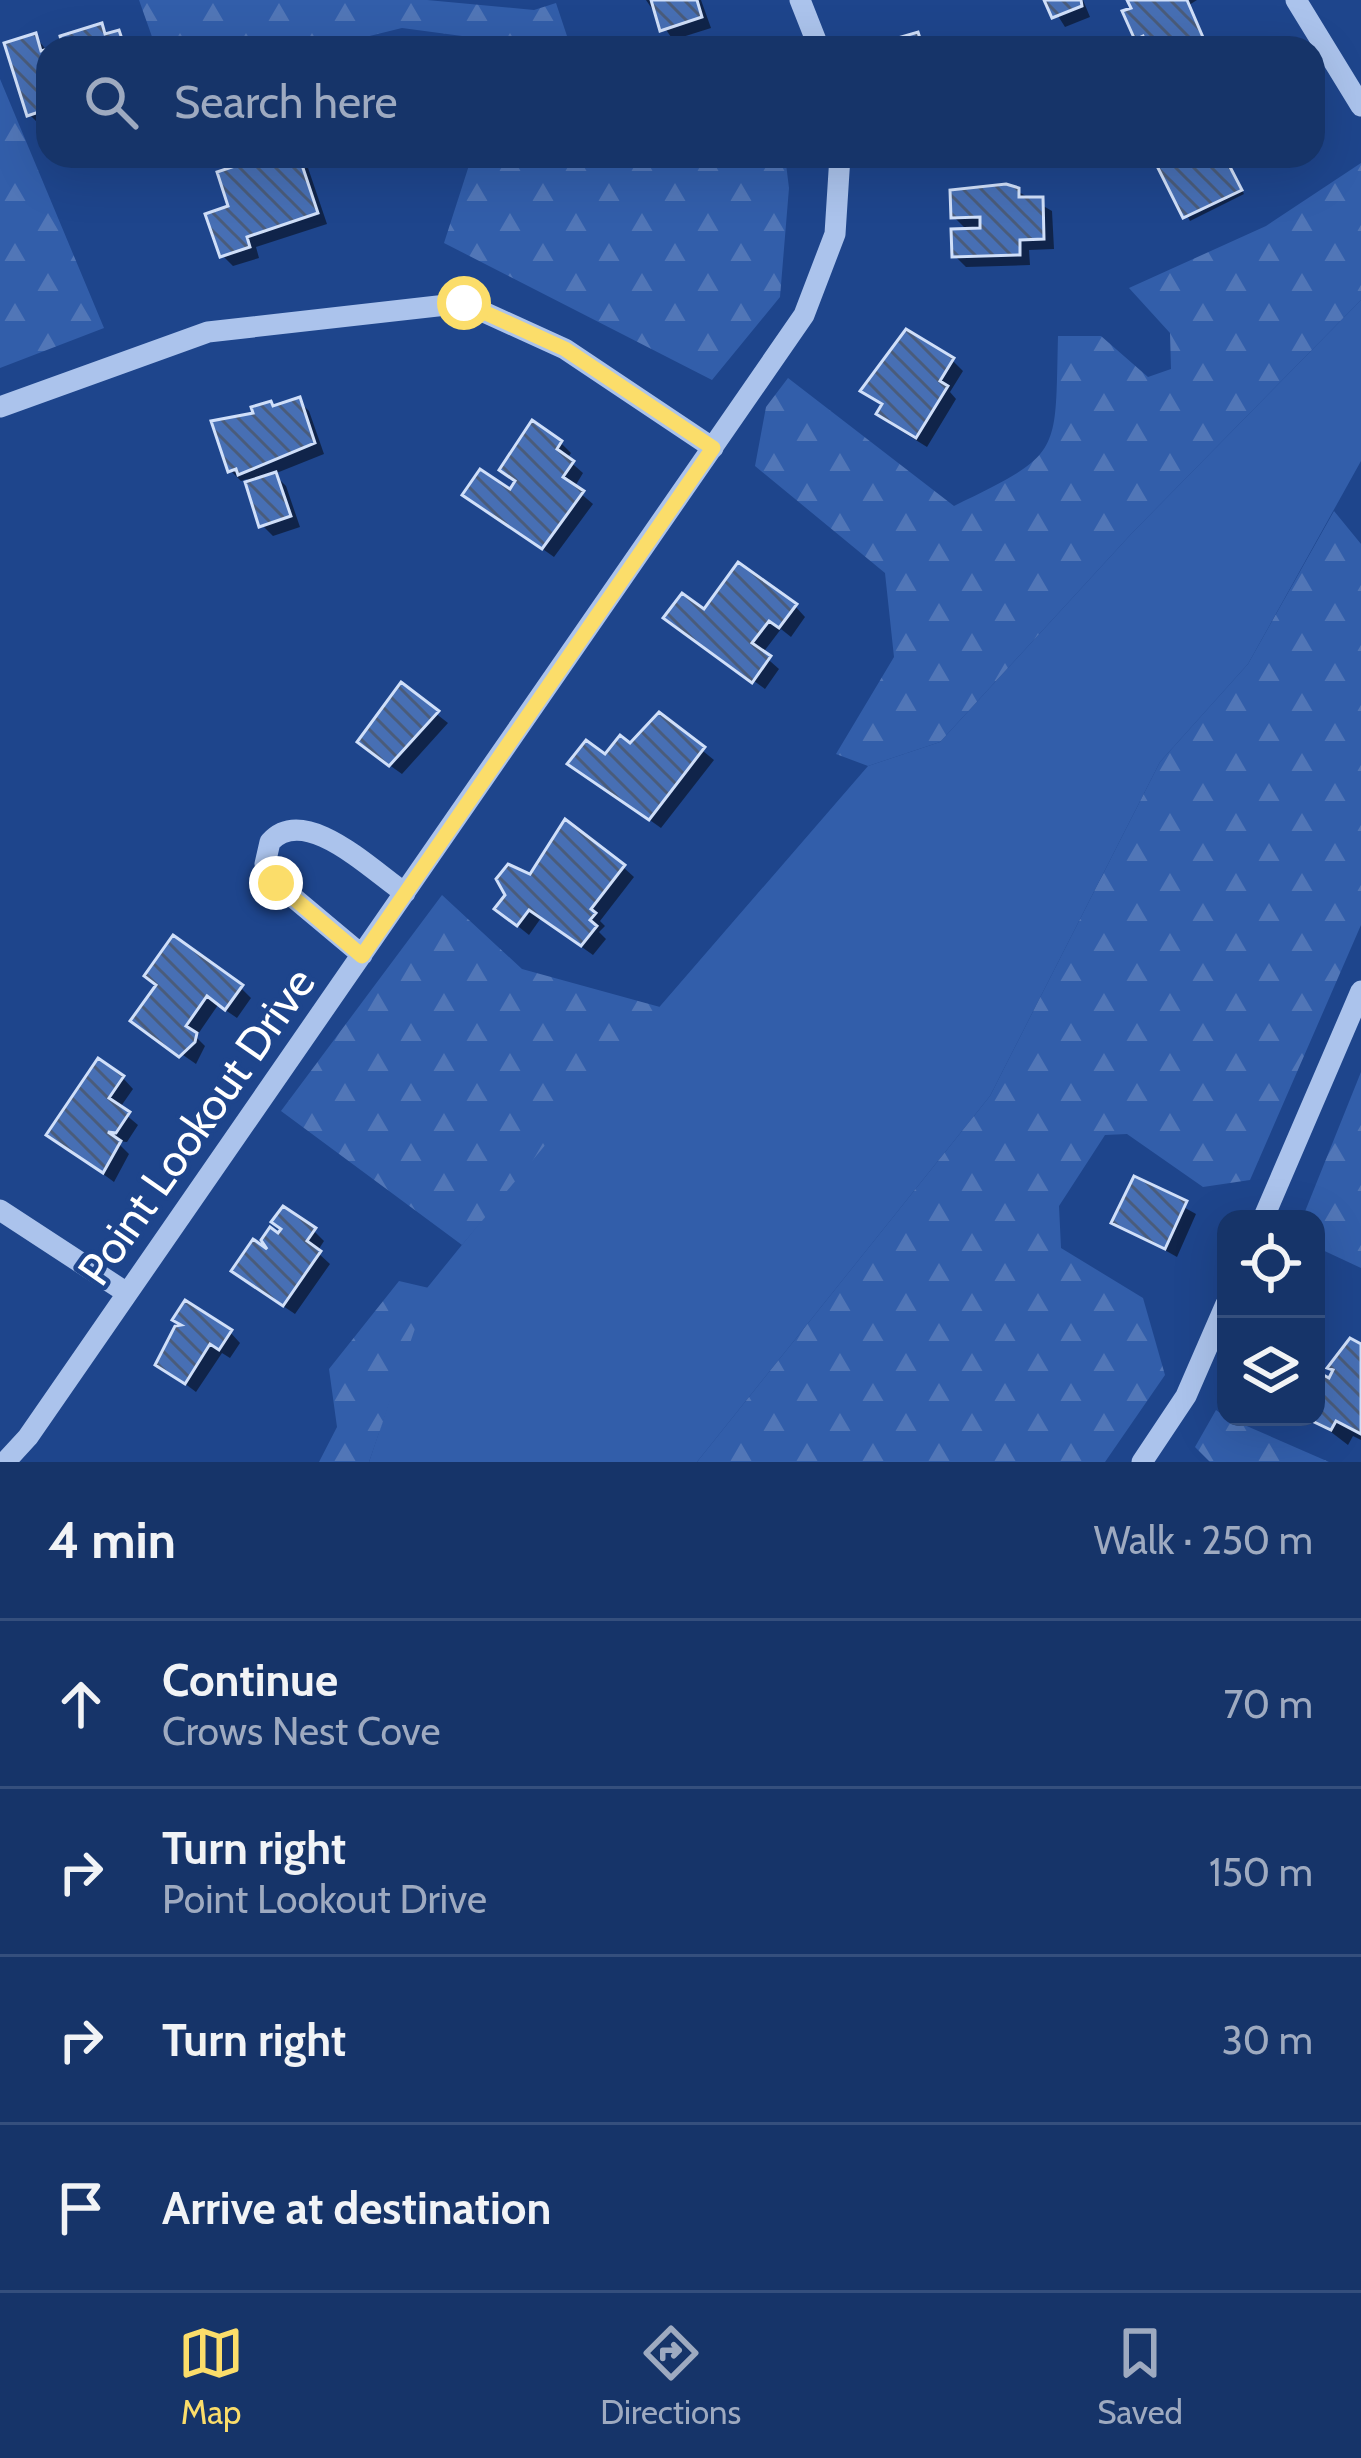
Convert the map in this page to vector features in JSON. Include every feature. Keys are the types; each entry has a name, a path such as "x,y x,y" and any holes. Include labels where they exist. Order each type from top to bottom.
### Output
{"street":[{"path":"800,0 814,36"},
{"path":"1296,0 1318,36"},
{"path":"1325,47 1361,106"},
{"name":"Point Lookout Drive","path":"4,1462 28,1437 803,315 835,234 839,168"},
{"path":"0,407 208,332 464,303 565,349 713,448"},
{"path":"362,956 269,875 270,842 287,829 309,829 405,893"},
{"path":"1267,1210 1361,991"},
{"path":"0,1210 128,1293"},
{"path":"1142,1462 1186,1396 1220,1318"}],"green space":[{"path":"139,0 427,0 534,10 556,3 567,36 462,36 402,28 370,36 152,36"},
{"path":"0,79 104,328 0,368"},
{"path":"1361,163 1361,300 1132,533 940,742 868,766 836,754 894,657 885,573 755,466 766,407 788,378 954,506 1016,474 1046,446 1056,406 1058,336 1101,336 1148,377 1171,369 1170,333 1129,288 1266,226"},
{"path":"468,168 786,168 780,297 712,380 444,243"},
{"path":"1361,300 1361,461 1248,664 1160,762 990,1096 697,1462 369,1462 427,1288 584,1094 868,766 940,742 1132,533"},
{"path":"1334,511 1361,544 1361,925 1250,1180 1203,1187 1127,1134 1105,1135 1059,1206 1061,1248 1143,1298 1165,1375 1105,1462 697,1462 990,1096 1160,762 1248,664"},
{"path":"442,895 522,969 660,1007 462,1245 281,1111"},
{"path":"1361,1072 1361,1268 1325,1251 1325,1210 1306,1210"},
{"path":"399,1281 429,1288 369,1462 319,1462 337,1427 329,1369"},
{"path":"1216,1410 1217,1426 1247,1426 1329,1462 1210,1462 1195,1447"}],"building":[{"path":"651,0 697,0 702,17 660,31"},
{"path":"1044,0 1081,0 1082,6 1052,18"},
{"path":"1127,0 1187,0 1202,36 1133,36 1122,11 1131,8"},
{"path":"102,23 105,34 119,30 121,36 60,36"},
{"path":"36,33 36,113 27,116 4,43"},
{"path":"303,168 318,213 247,237 250,247 220,257 205,214 228,206 217,172"},
{"path":"1158,168 1231,168 1242,190 1183,218"},
{"path":"1006,184 1019,188 1019,197 1043,197 1044,239 1020,240 1020,255 952,257 951,229 980,228 980,217 951,218 950,190"},
{"path":"906,329 954,358 940,381 948,386 916,438 876,414 882,404 860,391"},
{"path":"300,397 315,443 238,475 236,469 228,472 211,421 253,413 251,407 271,401 273,406"},
{"path":"532,420 562,441 557,449 574,461 563,477 584,491 542,549 462,495 480,469 510,489 515,481 499,470"},
{"path":"276,472 291,516 259,527 245,482"},
{"path":"738,562 797,604 779,628 769,621 752,643 771,656 752,683 663,618 682,593 704,609"},
{"path":"401,682 439,711 389,766 357,742"},
{"path":"659,712 705,747 649,820 567,764 586,740 605,754 620,735 630,743"},
{"path":"565,819 625,865 591,909 596,913 590,920 597,926 581,946 529,910 517,926 494,909 505,895 496,879 508,864 530,874"},
{"path":"173,935 243,985 225,1010 207,996 186,1026 197,1033 195,1042 179,1057 130,1021 156,985 144,976"},
{"path":"98,1058 124,1076 109,1098 130,1112 116,1133 108,1132 121,1141 103,1173 46,1135"},
{"path":"1134,1176 1187,1201 1165,1249 1111,1223"},
{"path":"283,1206 316,1228 307,1241 321,1251 283,1306 231,1271 253,1239 267,1249 261,1240 270,1227 278,1233 281,1229 271,1222"},
{"path":"185,1300 232,1330 219,1350 210,1344 185,1384 155,1365 175,1326 181,1325 172,1320"},
{"path":"1350,1338 1361,1344 1361,1434 1336,1421 1331,1430 1323,1426 1325,1376 1329,1378 1333,1370 1327,1368"}],"route":[{"path":"276,883 362,956 713,448 565,349 464,303"}]}
